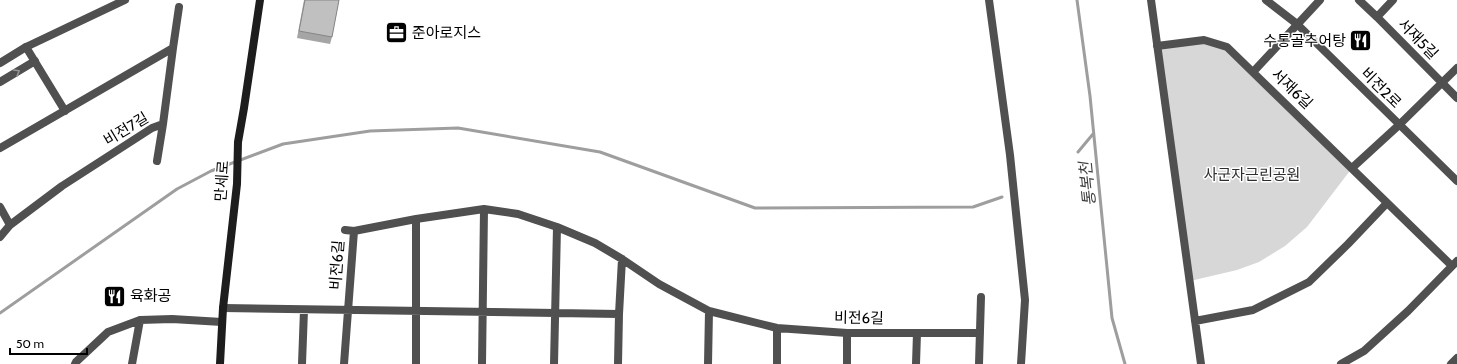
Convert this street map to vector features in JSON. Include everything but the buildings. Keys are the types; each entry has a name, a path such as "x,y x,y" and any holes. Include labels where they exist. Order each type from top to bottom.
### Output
{"main road":[{"name":"만세로","path":"220,364 223,308 237,184 238,142 260,0"}],"street":[{"path":"0,63 26,47 125,0"},
{"path":"989,0 1010,155 1025,300 1021,364"},
{"path":"1151,0 1201,364"},
{"name":"비전2로","path":"1266,0 1297,24 1457,181"},
{"path":"1254,72 1320,0"},
{"name":"서재5길","path":"1358,0 1377,16 1457,98"},
{"path":"1377,16 1393,0"},
{"name":"비전7길","path":"0,236 10,225 62,186 152,128 163,124 179,7"},
{"name":"서재6길","path":"1157,46 1204,40 1227,47 1387,203 1454,263 1408,310 1364,351 1341,364"},
{"path":"26,47 65,111"},
{"path":"0,148 173,48"},
{"path":"0,82 35,61"},
{"path":"1352,168 1399,125 1457,68"},
{"path":"156,161 163,124"},
{"path":"1195,321 1253,310 1309,282 1387,203"},
{"path":"0,207 10,225"},
{"path":"482,364 484,209"},
{"name":"비전6길","path":"344,364 354,231 416,219 484,209 518,214 557,227 595,244 622,259 659,284 709,310 777,328 847,333 980,333"},
{"path":"416,219 416,364"},
{"path":"554,364 557,227"},
{"path":"345,230 354,231"},
{"path":"618,364 622,259"},
{"path":"979,364 981,297"},
{"path":"223,308 619,314"},
{"path":"302,364 304,310"},
{"path":"708,364 709,310"},
{"path":"75,364 108,332 140,320 172,319 222,322"},
{"path":"132,364 140,320"},
{"path":"777,328 777,364"},
{"path":"847,333 847,364"},
{"path":"916,364 917,333"},
{"path":"1451,364 1457,358"}],"green space":[{"name":"사군자근린공원","path":"1204,40 1227,47 1352,168 1307,227 1285,246 1259,262 1237,270 1190,281 1157,46"}],"waterway":[{"name":"통복천","path":"1077,0 1090,96 1112,318 1125,364"},
{"path":"0,313 177,189 211,171 283,144 370,131 458,128 600,152 755,208 973,207 1002,197"},
{"path":"1078,152 1093,134"}],"place":[{"name":"준아로지스","path":"396,33"},
{"name":"수통골추어탕","path":"1361,41"},
{"name":"육화공","path":"114,296"}]}
